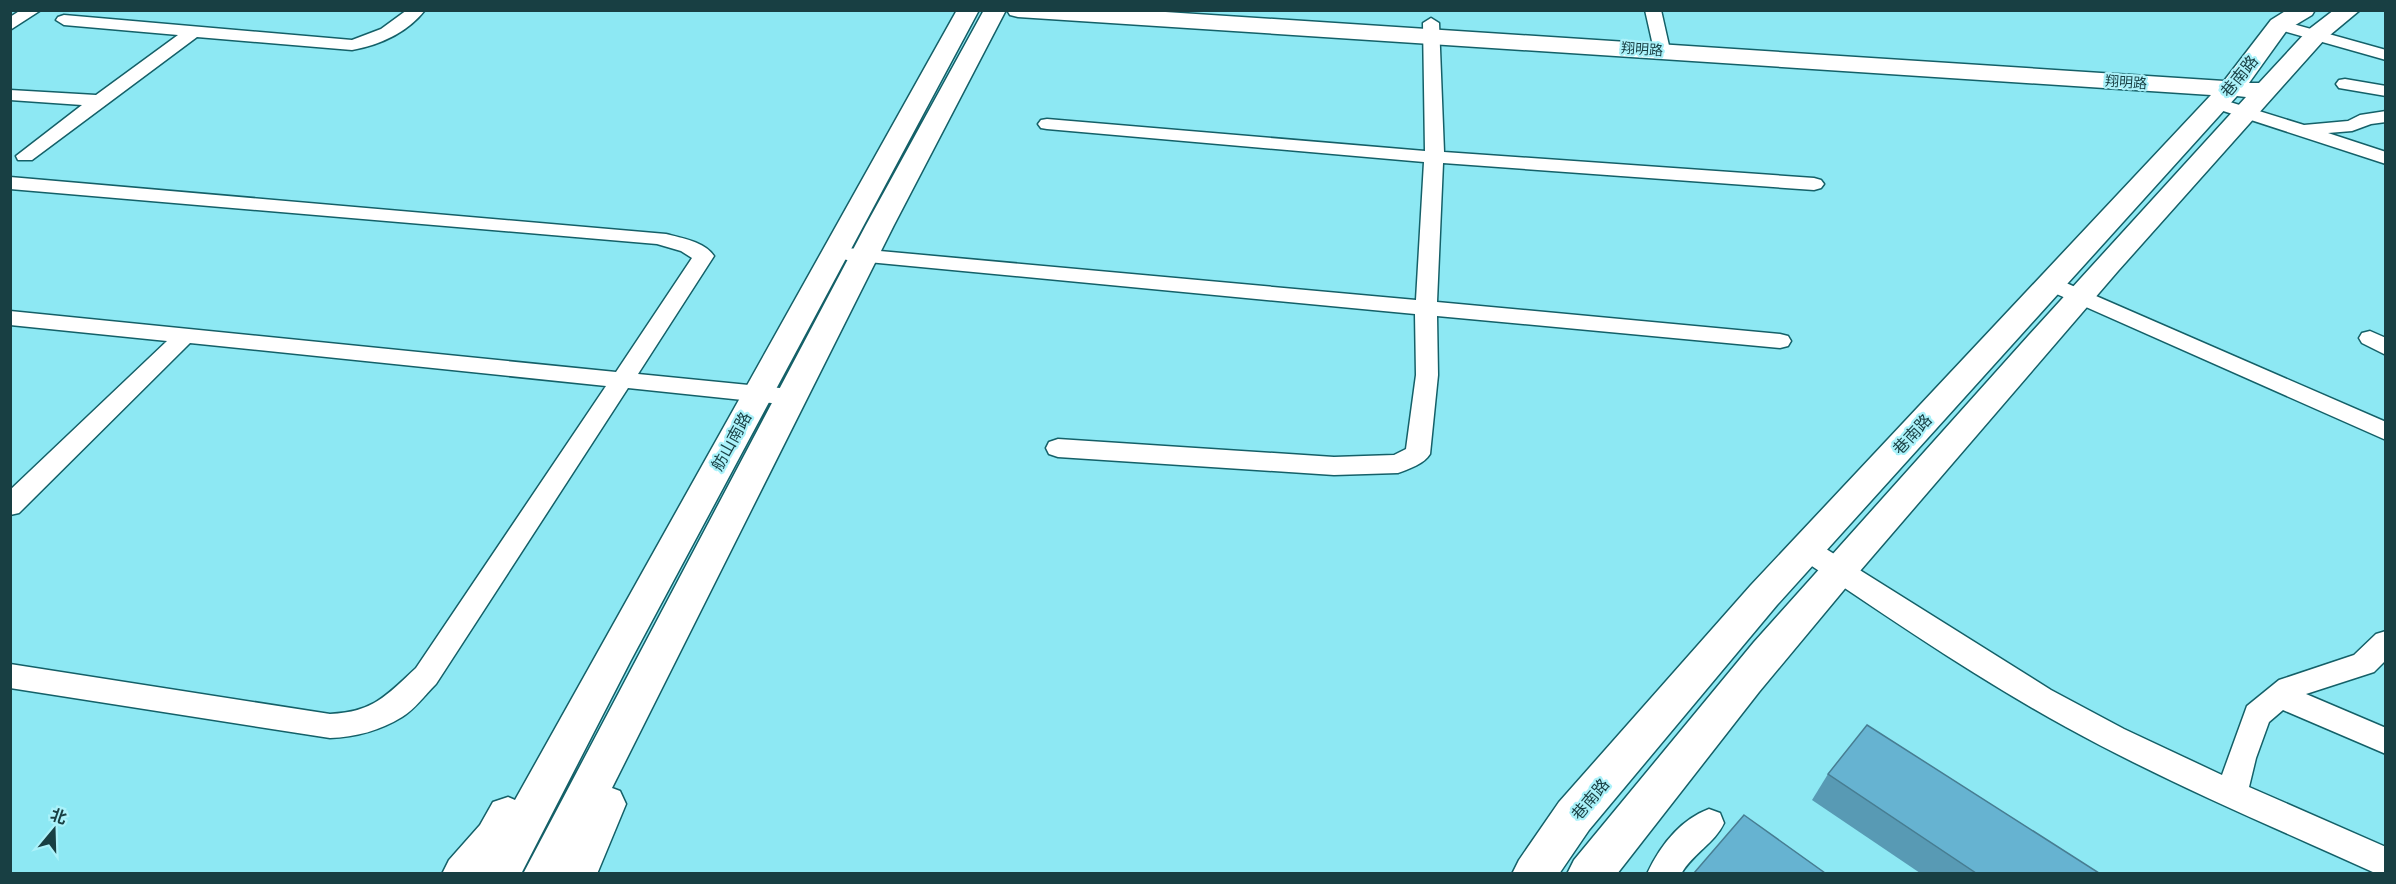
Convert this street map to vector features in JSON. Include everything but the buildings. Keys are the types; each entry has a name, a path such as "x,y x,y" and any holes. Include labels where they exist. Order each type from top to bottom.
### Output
{"street":[{"path":"10,25 33,10"},
{"path":"64,20 352,45 370,42 388,34 417,10"},
{"name":"舫山南路","path":"545,873 618,737 790,397 849,254 968,10"},
{"name":"舫山南路","path":"498,873 757,394 910,164 995,10"},
{"name":"翔明路","path":"1018,10 1431,29 1660,43 2246,92"},
{"name":"翔明路","path":"1223,10 1431,29"},
{"path":"1653,10 1660,43"},
{"name":"巷南路","path":"1534,873 1574,816 1764,595 1806,549 2065,290 2246,92 2300,24 2349,10"},
{"path":"2300,24 2385,55"},
{"path":"1058,448 1334,466 1398,464 1418,454 1427,375 1426,308 1434,157 1431,29"},
{"path":"25,156 194,31"},
{"path":"2345,84 2385,91"},
{"path":"2246,92 2300,129 2385,158"},
{"path":"10,95 100,101"},
{"path":"2300,129 2352,126 2366,119 2385,116"},
{"path":"1047,124 1434,157 1814,184"},
{"path":"10,183 659,238 688,247 704,256 426,676 393,708 355,725 330,726 10,676"},
{"path":"849,254 1780,341"},
{"path":"2065,290 2385,432"},
{"name":"巷南路","path":"1589,873 1624,834 1766,656 1839,571 2065,290"},
{"path":"10,318 790,397"},
{"path":"10,506 185,336"},
{"path":"1806,549 1941,637 2077,718 2232,795 2385,863"},
{"path":"464,873 495,839 536,762 598,659 653,584"},
{"path":"575,873 669,665 693,589"},
{"path":"2232,795 2241,758 2257,715 2289,688 2364,664 2385,642"},
{"path":"2281,696 2385,741"},
{"path":"1663,873 1678,849 1709,823"}]}
